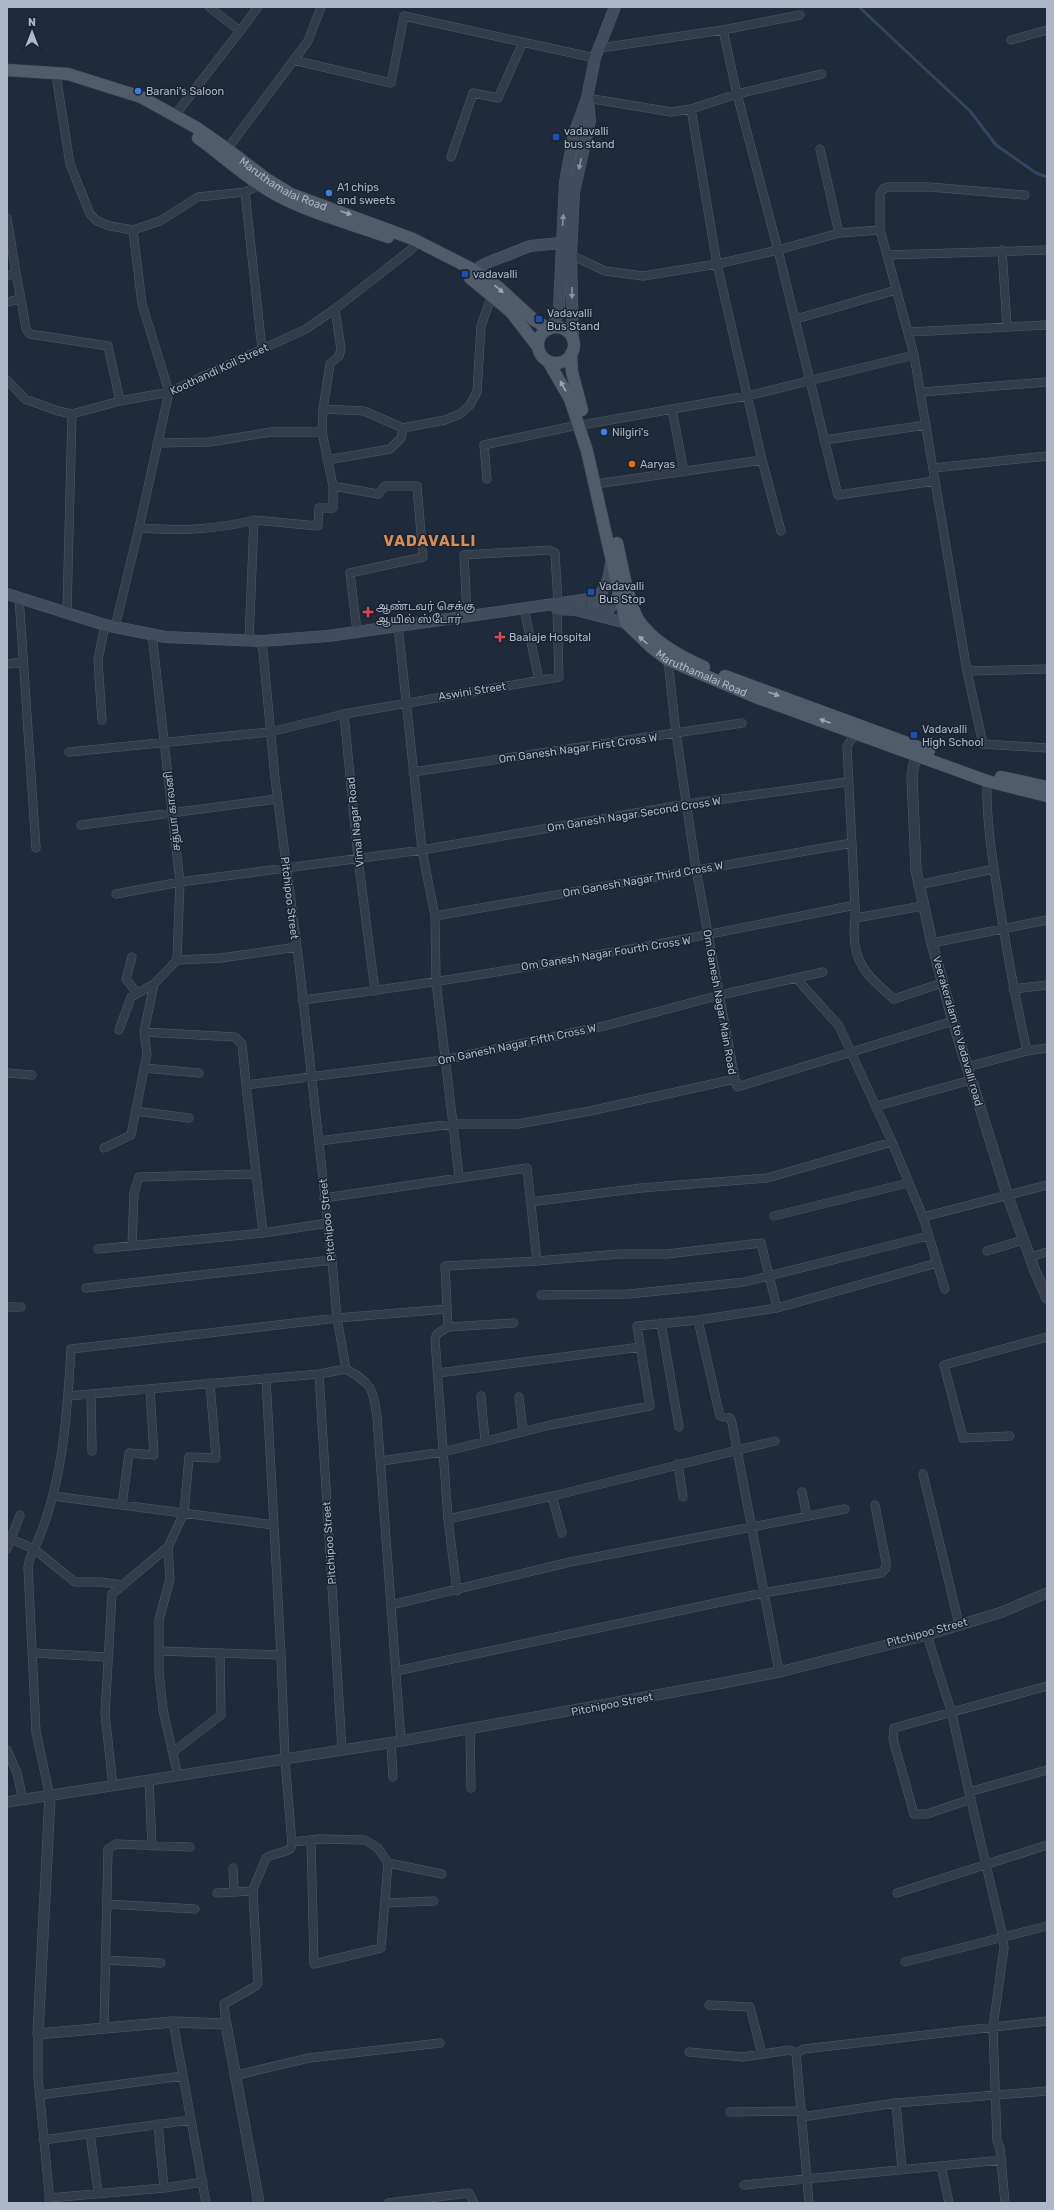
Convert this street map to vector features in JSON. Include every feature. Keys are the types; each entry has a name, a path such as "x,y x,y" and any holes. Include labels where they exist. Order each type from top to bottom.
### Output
{"main road":[{"path":"587,98 590,121 574,192 571,255 571,354 558,362 548,361 541,354 538,346 540,335 551,328 559,308 565,182 574,134 587,98 598,53 615,7"},
{"name":"Maruthamalai Road","path":"7,70 68,74 141,97 175,115 225,152 260,185 301,207 380,234 498,287 534,320 551,328"},
{"name":"Maruthamalai Road","path":"7,77 58,81 107,92 142,105 166,117 225,152 291,194 413,239 471,274 511,312 538,346"},
{"path":"471,274 487,262 530,246 561,244"},
{"path":"551,328 567,331 572,340"},
{"name":"Maruthamalai Road","path":"571,354 572,372 582,424 612,557 619,598 626,624 668,660 758,698 858,729"},
{"name":"Maruthamalai Road","path":"548,361 570,399 582,424 603,483 624,572 636,614 640,622 653,635 682,657 729,677 921,753 987,781 1047,796"},
{"path":"596,598 604,591 610,577 612,557"},
{"path":"576,610 608,609 619,598 624,572"},
{"path":"7,594 67,611 110,626 165,637 262,641 328,636 467,615 557,606 606,597 619,598 636,614"},
{"path":"557,606 626,624"},
{"name":"Maruthamalai Road","path":"921,753 1006,779 1047,787"}],"street":[{"path":"209,7 240,31"},
{"path":"175,115 258,7"},
{"path":"225,152 308,41 321,7"},
{"path":"293,60 391,83 406,7"},
{"path":"404,16 523,42 598,53 800,15"},
{"path":"723,30 737,94 796,319 809,380 838,495 935,481"},
{"path":"1011,40 1047,30"},
{"path":"451,157 473,93 498,98 523,42"},
{"path":"587,98 671,112 691,109 737,94 822,74"},
{"path":"58,81 70,164 90,214 97,221 110,226 133,230 160,221 198,197 246,192 260,185"},
{"path":"691,109 717,264 762,460 781,531"},
{"path":"820,150 839,233"},
{"path":"1025,195 930,188 888,187 883,189 880,194 880,230 909,332 922,392 926,426 967,671 983,744 1047,748"},
{"path":"246,192 262,348"},
{"path":"7,218 26,328 30,334 108,346 120,401"},
{"path":"102,720 98,660 110,626 139,528 169,392 142,304 133,230"},
{"path":"571,255 605,271 643,276 717,264 778,250 839,233 880,230"},
{"name":"Koothandi Koil Street","path":"7,380 25,399 58,411 72,414 120,401 169,392 306,329 335,309 413,248"},
{"path":"887,255 1002,250 1047,250"},
{"path":"1002,250 1007,326"},
{"path":"7,276 16,273"},
{"path":"796,319 896,290"},
{"path":"323,409 364,411 403,428 445,420 460,414 470,405 477,392 481,326 492,295"},
{"path":"7,302 21,299"},
{"path":"139,528 179,531 226,527 254,520 318,526 319,508 333,508 333,486 322,432 323,409 330,364 339,356 341,349 335,309"},
{"path":"909,332 1047,325"},
{"path":"487,479 484,445 582,424 747,396 914,355"},
{"path":"922,392 1047,382"},
{"path":"672,409 684,472"},
{"path":"67,611 72,414"},
{"path":"824,440 926,426"},
{"path":"327,460 390,449 401,438 403,428"},
{"path":"157,444 210,442 271,432 322,432"},
{"path":"934,468 1047,456"},
{"path":"603,483 762,460"},
{"path":"333,486 378,494 384,486 417,486 423,557 350,573 357,631"},
{"path":"249,640 254,520"},
{"path":"467,615 464,555 549,550 555,553 557,606"},
{"path":"19,598 36,848"},
{"name":"Aswini Street","path":"406,702 559,677 557,606"},
{"path":"528,608 539,680"},
{"path":"398,625 422,850 435,916 436,981 444,1060 459,1177"},
{"name":"சத்யா காலனி","path":"152,634 180,882 177,960"},
{"name":"Pitchipoo Street","path":"262,641 270,732 312,1076 337,1318 346,1369"},
{"name":"Om Ganesh Nagar Main Road","path":"319,1141 453,1124 518,1124 590,1111 735,1080 696,869 676,733 668,660"},
{"path":"7,664 23,662"},
{"path":"967,671 1047,669"},
{"path":"69,752 270,732 344,714 406,702"},
{"name":"Vimal Nagar Road","path":"344,714 358,858 375,991"},
{"name":"Om Ganesh Nagar First Cross W","path":"413,772 742,723"},
{"path":"858,729 847,746 847,782 856,918 854,932 856,955 868,976 894,999 942,983"},
{"name":"Veerakeralam to Vadavalli road","path":"921,753 914,764 912,776 916,870 922,906 953,1021 1007,1194 1023,1240 1047,1298"},
{"path":"987,781 986,805 994,869 1013,989 1027,1051"},
{"name":"Om Ganesh Nagar Second Cross W","path":"287,869 422,850 687,804 847,782"},
{"path":"81,825 278,799"},
{"name":"Om Ganesh Nagar Third Cross W","path":"435,916 696,869 852,843"},
{"path":"116,894 180,882 287,869"},
{"path":"918,885 994,869"},
{"name":"Om Ganesh Nagar Fourth Cross W","path":"302,1000 375,991 709,935 855,905"},
{"path":"856,918 922,906"},
{"path":"932,943 1047,920"},
{"path":"119,1030 131,997 154,984 177,960 221,958 297,947"},
{"path":"132,957 126,979 137,993"},
{"name":"Om Ganesh Nagar Fifth Cross W","path":"246,1085 444,1060 604,1026 720,995 823,972"},
{"path":"796,978 839,1026 877,1106 923,1217 946,1289"},
{"path":"104,1148 131,1135 147,1054 144,1032 154,984"},
{"path":"1013,989 1047,984"},
{"path":"735,1080 737,1087 953,1021"},
{"path":"144,1032 235,1037 242,1044 263,1233"},
{"path":"967,1067 1027,1051 1047,1048"},
{"path":"144,1068 199,1073"},
{"path":"7,1073 32,1075"},
{"path":"877,1106 971,1080"},
{"path":"135,1111 189,1118"},
{"path":"530,1202 641,1188 767,1178 892,1142"},
{"path":"324,1198 527,1168 537,1261"},
{"path":"132,1246 134,1192 139,1177 256,1174"},
{"path":"774,1216 908,1183"},
{"path":"923,1217 1007,1194 1047,1185"},
{"path":"98,1249 263,1233 328,1223"},
{"path":"541,1295 629,1294 745,1282 928,1236"},
{"path":"987,1251 1023,1240"},
{"path":"448,1327 445,1266 537,1261 619,1254 667,1254 761,1243 777,1308"},
{"path":"1030,1257 1047,1252"},
{"path":"86,1288 332,1260"},
{"path":"381,1461 443,1452 550,1425 650,1406 637,1326 698,1320 777,1308 937,1263"},
{"path":"7,1307 20,1307"},
{"path":"203,2182 164,2188 98,2192 50,2200 43,2140 38,2034 50,1797 36,1732 28,1567 54,1496 68,1396 71,1349 337,1318 447,1309"},
{"path":"698,1320 718,1412 720,1416 730,1418 732,1423 779,1672"},
{"path":"457,1590 448,1519 435,1339 437,1334 448,1327 514,1323"},
{"path":"661,1323 679,1427"},
{"path":"1010,1436 963,1438 944,1365 1047,1337"},
{"path":"438,1373 641,1348"},
{"path":"68,1396 319,1374 346,1369 362,1378 373,1391 381,1461 396,1671 396,1742 393,1777"},
{"name":"Pitchipoo Street","path":"319,1374 342,1750 470,1730 779,1672 927,1635 1002,1612 1047,1593"},
{"path":"259,2203 237,2075 226,2024 224,2004 256,1986 258,1983 253,1891 266,1858 270,1855 288,1851 291,1848 292,1842 285,1760 281,1655 266,1378"},
{"path":"113,1786 105,1714 107,1657 112,1594 168,1547 184,1513 189,1457 216,1458 210,1384"},
{"path":"122,1505 130,1453 154,1455 150,1389"},
{"path":"92,1394 92,1451"},
{"path":"481,1396 485,1442"},
{"path":"519,1397 523,1432"},
{"path":"448,1519 552,1496 737,1449 775,1441"},
{"path":"678,1464 683,1497"},
{"path":"923,1474 959,1624"},
{"path":"802,1492 807,1516"},
{"path":"54,1496 274,1525"},
{"path":"552,1496 562,1533"},
{"path":"396,1671 763,1592 881,1573 886,1568 886,1562 875,1505"},
{"path":"391,1605 570,1562 845,1509"},
{"path":"7,1549 20,1515"},
{"path":"11,1539 34,1549 75,1582 102,1582 124,1585"},
{"path":"168,1547 170,1579 159,1620 159,1651 162,1710 178,1776"},
{"path":"927,1635 952,1714 970,1796 988,1865 1003,1937 1004,1948 993,2027 997,2141 1002,2160 1005,2203"},
{"path":"159,1651 281,1655"},
{"path":"33,1653 107,1657"},
{"path":"173,1752 221,1715 220,1653"},
{"path":"1047,1686 952,1714 894,1728 893,1739 914,1814 927,1814 970,1796 1047,1770"},
{"path":"470,1730 471,1788"},
{"path":"7,1750 18,1772 23,1800"},
{"path":"7,1802 50,1797 342,1750"},
{"path":"149,1780 152,1846"},
{"path":"292,1842 310,1840 365,1840 378,1848 388,1863 381,1948 314,1964 310,1840"},
{"path":"104,2028 108,1849 116,1844 190,1847"},
{"path":"897,1893 1047,1845"},
{"path":"388,1863 442,1874"},
{"path":"232,1868 234,1892"},
{"path":"217,1893 253,1891"},
{"path":"385,1903 434,1901"},
{"path":"106,1904 195,1909"},
{"path":"905,1962 1047,1926"},
{"path":"105,1960 161,1962"},
{"path":"709,2005 750,2007 762,2054"},
{"path":"796,2053 804,2049 1047,2021"},
{"path":"38,2034 173,2022 226,2024"},
{"path":"173,2022 206,2203"},
{"path":"237,2075 309,2058 440,2043"},
{"path":"690,2052 743,2057 790,2050 796,2053"},
{"path":"796,2053 809,2203"},
{"path":"40,2095 183,2076"},
{"path":"730,2112 802,2114 896,2103 1047,2091"},
{"path":"896,2103 902,2169"},
{"path":"43,2140 191,2120"},
{"path":"158,2124 164,2188"},
{"path":"90,2134 98,2192"},
{"path":"744,2185 1002,2160"},
{"path":"942,2166 949,2203"},
{"path":"388,2203 437,2200 469,2193 474,2203"}],"waterway":[{"path":"859,7 970,111 996,145 1036,173 1047,177"}],"place":[{"name":"Barani's Saloon","path":"138,91"},
{"name":"vadavalli bus stand","path":"556,137"},
{"name":"A1 chips and sweets","path":"329,193"},
{"name":"vadavalli","path":"465,274"},
{"name":"Vadavalli Bus Stand","path":"539,319"},
{"name":"Nilgiri's","path":"604,432"},
{"name":"Aaryas","path":"632,464"},
{"name":"Vadavalli Bus Stop","path":"591,592"},
{"name":"ஆண்டவர் செக்கு ஆயில் ஸ்டோர்","path":"368,612"},
{"name":"Baalaje Hospital","path":"500,637"},
{"name":"Vadavalli High School","path":"914,735"}],"district":[{"name":"VADAVALLI","path":"430,541"}]}
